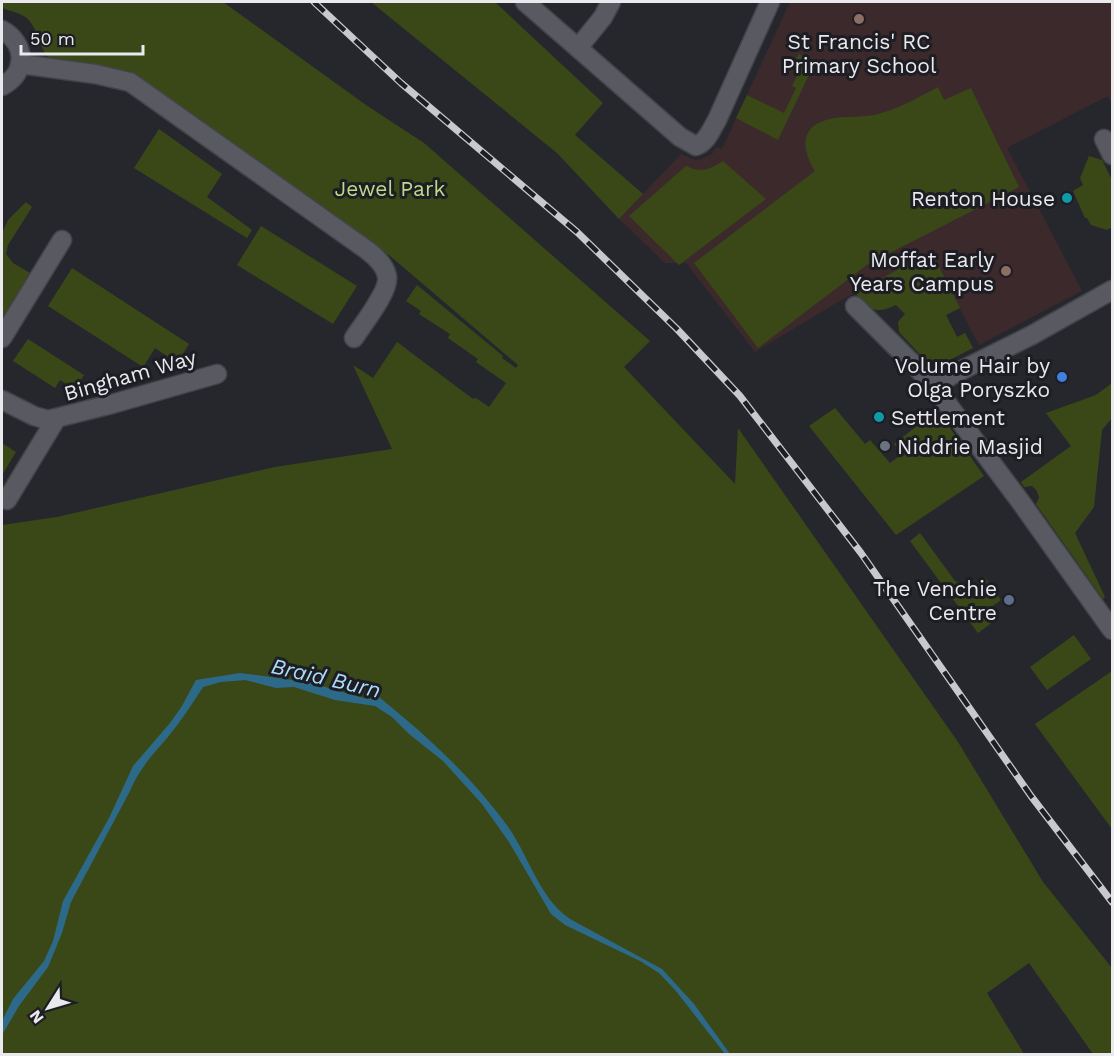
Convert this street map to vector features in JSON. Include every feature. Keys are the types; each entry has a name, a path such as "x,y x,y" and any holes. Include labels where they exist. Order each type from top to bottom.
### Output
{"street":[{"path":"525,2 681,137 696,146 702,144 717,120 770,2"},
{"path":"578,48 611,2"},
{"path":"2,30 16,42 20,64 12,79 2,86"},
{"path":"20,64 95,74 130,82 373,255 385,271 387,282 354,338"},
{"path":"2,338 62,240"},
{"path":"934,387 950,376 1113,290"},
{"path":"855,306 934,387 1113,630"},
{"name":"Bingham Way","path":"2,400 43,420 56,419 217,374"},
{"name":"Bingham Way","path":"7,500 56,419"}],"shaded area":[{"path":"790,2 1112,2 1112,104 1108,96 1007,148 1082,291 979,345 930,252 838,302 755,352 686,263 665,263 619,219 681,154 695,160 712,154 716,147 722,149"}],"green space":[{"name":"Jewel Park","path":"2,2 223,2 366,105 424,143 650,341 624,367 735,484 738,428 958,742 1043,882 1112,968 1112,1054 1093,1054 1029,963 987,993 1024,1054 2,1054 2,525 57,517 275,467 392,449 353,365 373,378 397,342 473,399 476,398 489,407 506,383 476,362 478,359 448,338 450,334 419,314 421,311 406,301 417,285 503,356 502,358 516,368 518,365 389,255 380,251 129,71 52,61 44,52 28,19 2,8"},
{"path":"371,2 495,2 603,103 575,135 643,194 619,219 557,153"},
{"path":"799,54 815,62 778,140 736,118 747,95 784,113 796,88 792,86 803,63 796,59"},
{"path":"938,87 944,100 971,88 1019,187 882,257 880,255 758,348 694,263 815,171 808,157 806,143 810,130 815,125 835,118 882,113"},
{"path":"159,129 222,174 207,197 252,230 247,238 134,168"},
{"path":"1089,156 1102,160 1112,180 1112,227 1107,230 1091,225 1085,218 1073,191 1083,185 1080,178"},
{"path":"723,161 766,199 679,265 629,216 686,166 705,170"},
{"path":"26,202 32,207 8,245 6,254 13,263 30,273 2,318 2,233 8,220"},
{"path":"261,226 357,286 333,324 237,265"},
{"path":"931,251 960,308 946,315 957,337 965,333 973,348 940,365 926,361 899,332 898,322 905,314 896,305 882,310 873,309 855,293"},
{"path":"72,268 189,344 177,363 155,348 143,367 48,306"},
{"path":"28,339 84,375 75,389 60,380 55,388 13,361"},
{"path":"1112,383 1112,418 1102,430 1094,507 1075,533 1105,597 1103,599 1036,504 1039,498 1037,491 1032,486 1024,487 1021,482 1071,446 1046,413 1096,395"},
{"path":"835,408 865,444 870,440 890,463 902,454 894,444 931,415 940,414 984,476 896,535 809,426"},
{"path":"2,443 16,452 2,475"},
{"path":"920,533 955,581 973,586 985,577 1001,600 990,608 997,619 978,633 910,541"},
{"path":"1074,635 1091,659 1047,690 1030,667"},
{"path":"1112,671 1112,829 1035,724"}],"water":[{"path":"240,673 308,682 367,699 379,697 447,756 492,806 514,836 542,887 559,910 570,919 662,969 694,1004 730,1054 725,1054 676,991 659,973 640,961 565,925 551,914 509,842 482,804 443,761 392,717 375,706 335,700 294,687 276,688 245,680 221,682 203,687 177,725 142,769 71,902 62,933 48,967 19,1006 2,1035 2,1021 13,999 44,961 53,941 63,901 109,818 133,766 170,723 196,680"}],"railway":[{"path":"314,2 401,83 577,232 677,329 740,396 861,553 1031,796 1112,902"}],"place":[{"name":"St Francis' RC Primary School","path":"859,19"},
{"name":"Renton House","path":"1067,198"},
{"name":"Moffat Early Years Campus","path":"1006,271"},
{"name":"Volume Hair by Olga Poryszko","path":"1062,377"},
{"name":"Settlement","path":"879,417"},
{"name":"Niddrie Masjid","path":"885,446"},
{"name":"The Venchie Centre","path":"1009,600"}],"water label":[{"name":"Braid Burn","path":"326,678"}]}
